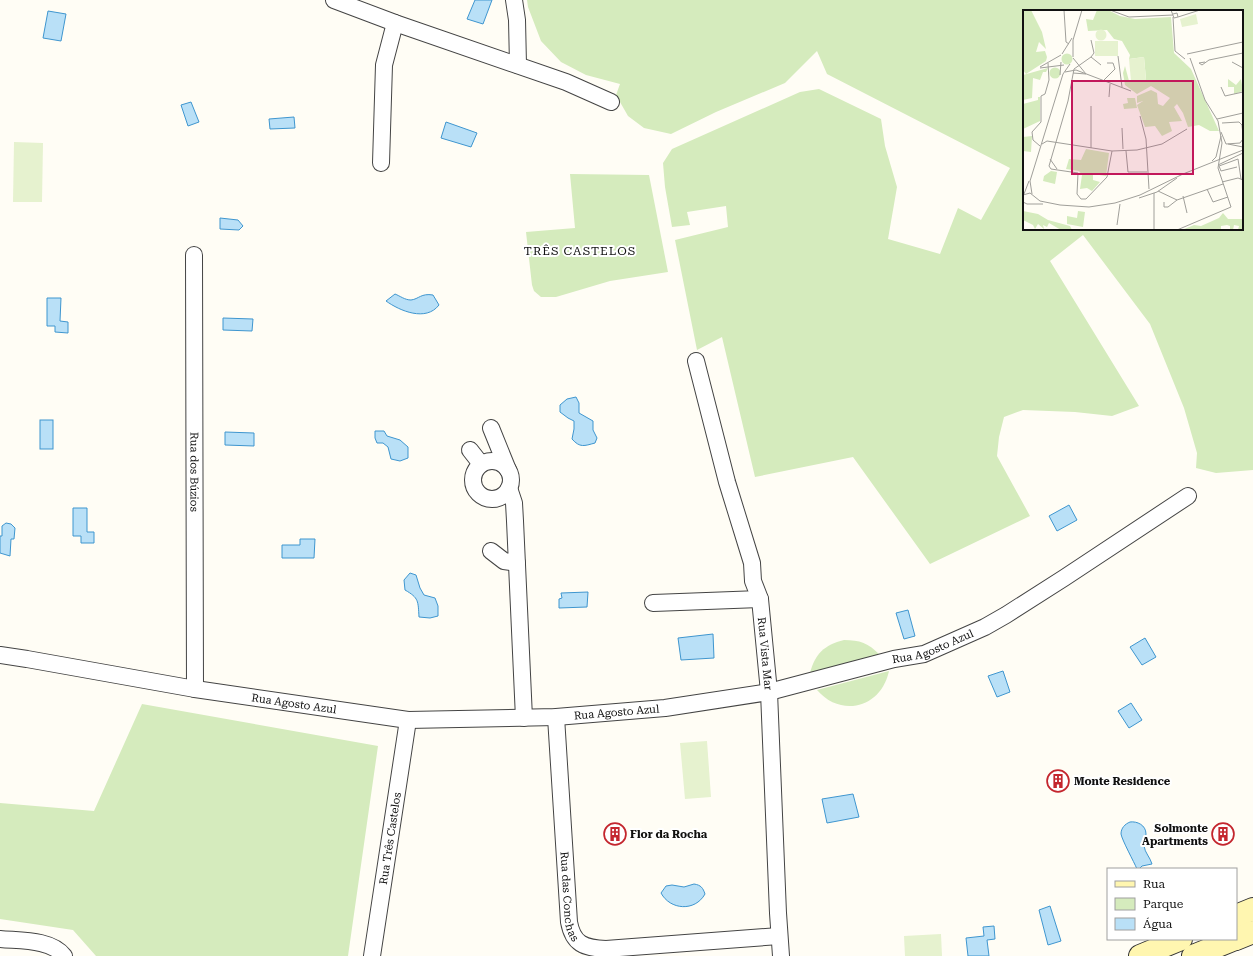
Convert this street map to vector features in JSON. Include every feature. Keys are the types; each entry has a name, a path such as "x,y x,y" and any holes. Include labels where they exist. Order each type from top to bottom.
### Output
{"main road":[{"path":"1237,916 1253,909"},
{"path":"1237,939 1253,932"},
{"path":"1140,956 1179,940"},
{"path":"1193,956 1233,940"}],"street":[{"path":"334,0 395,23 566,82 611,102"},
{"path":"514,0 518,20 518,65"},
{"path":"381,163 384,65 395,23"},
{"name":"Rua dos Búzios","path":"194,255 195,688"},
{"name":"Rua Vista Mar","path":"696,361 728,482 752,563 753,581 760,599 769,692 781,956"},
{"path":"491,428 509,471 511,478 509,488 504,495 498,499 491,500 480,496 473,486 473,474 481,464 486,461 499,462 509,471"},
{"path":"470,450 481,464"},
{"path":"509,488 514,503 524,711"},
{"name":"Rua Agosto Azul","path":"0,655 195,688 408,720 524,711 556,717 665,708 769,692 894,659 924,654 985,627 1064,578 1188,496"},
{"path":"491,551 504,561 517,563"},
{"path":"653,603 760,599"},
{"name":"Rua das Conchas","path":"556,717 569,922 570,931 575,939 582,945 594,949 606,950 779,936"},
{"name":"Rua Três Castelos","path":"372,956 408,720"},
{"path":"0,939 44,944 59,950 64,956"}],"green space":[{"path":"527,0 1253,0 1253,470 1216,473 1196,468 1197,453 1184,408 1150,324 1083,235 1050,261 1139,406 1112,416 1075,412 1023,410 1004,417 999,437 997,456 1030,516 930,564 853,457 755,477 722,337 697,350 675,240 728,227 726,206 687,212 690,225 672,227 665,187 663,163 672,149 800,92 819,89 881,119 885,146 897,187 888,239 940,254 958,208 981,220 1010,168 827,74 817,51 785,83 716,112 671,134 644,128 628,116 616,95 620,84 586,75 561,62 541,41 528,7"},
{"path":"14,142 43,143 42,202 13,202"},
{"path":"570,174 649,175 668,272 610,281 556,297 541,297 534,291 526,232 575,228"},
{"path":"844,640 864,643 880,655 810,673 812,666 821,651 837,642"},
{"path":"889,671 885,684 878,694 869,701 859,705 848,706 837,704 827,699 817,690"},
{"path":"142,704 378,746 348,956 96,956 73,930 0,919 0,803 94,811"},
{"path":"707,741 711,797 685,799 680,743"},
{"path":"941,934 942,956 905,956 904,936"}],"water":[{"path":"475,0 492,0 483,24 467,19"},
{"path":"48,11 66,14 61,41 43,38"},
{"path":"191,102 199,122 188,126 181,105"},
{"path":"294,117 295,128 270,129 269,119"},
{"path":"446,122 477,133 471,147 441,138"},
{"path":"220,218 238,220 243,226 239,230 220,229"},
{"path":"395,294 411,300 423,295 433,295 439,305 434,310 427,313 420,314 405,311 386,301"},
{"path":"47,298 61,298 60,321 68,322 68,333 55,332 55,326 47,326"},
{"path":"223,318 253,319 252,331 223,330"},
{"path":"576,397 579,403 579,413 593,421 593,430 597,438 595,443 582,446 577,444 572,439 574,421 560,412 560,405 567,399"},
{"path":"40,420 53,420 53,449 40,449"},
{"path":"375,431 384,431 387,436 400,440 408,447 408,458 400,461 391,459 388,447 383,443 377,443"},
{"path":"225,432 254,433 254,446 225,445"},
{"path":"1069,505 1077,520 1057,531 1049,516"},
{"path":"73,508 87,508 87,532 94,532 94,543 81,543 81,536 73,536"},
{"path":"6,523 11,524 15,528 14,539 11,539 10,556 0,553 0,536 2,536 2,526"},
{"path":"300,539 315,539 314,558 282,558 282,545 300,545"},
{"path":"410,573 416,575 424,595 435,598 438,606 438,616 430,618 419,617 417,600 413,595 405,590 404,580"},
{"path":"588,592 587,607 559,608 559,599 562,598 561,593"},
{"path":"908,610 915,636 904,639 896,613"},
{"path":"713,634 714,658 681,660 678,638"},
{"path":"1145,638 1156,657 1142,665 1130,647"},
{"path":"1003,671 1010,692 997,697 988,676"},
{"path":"1131,703 1142,720 1129,728 1118,711"},
{"path":"853,794 859,817 827,823 822,799"},
{"path":"1135,822 1143,826 1146,831 1144,843 1145,851 1152,864 1137,868 1121,834 1126,824"},
{"path":"694,884 701,887 705,894 701,900 689,906 676,906 665,899 661,893 666,886 672,885 684,887"},
{"path":"1050,906 1061,941 1048,945 1039,910"},
{"path":"994,926 995,939 987,940 989,956 968,956 966,938 984,936 983,927"}],"place":[{"name":"Monte Residence","path":"1058,781"},
{"name":"Flor da Rocha","path":"615,834"},
{"name":"Solmonte Apartments","path":"1223,834"}],"district":[{"name":"TRÊS CASTELOS","path":"580,251"}]}
